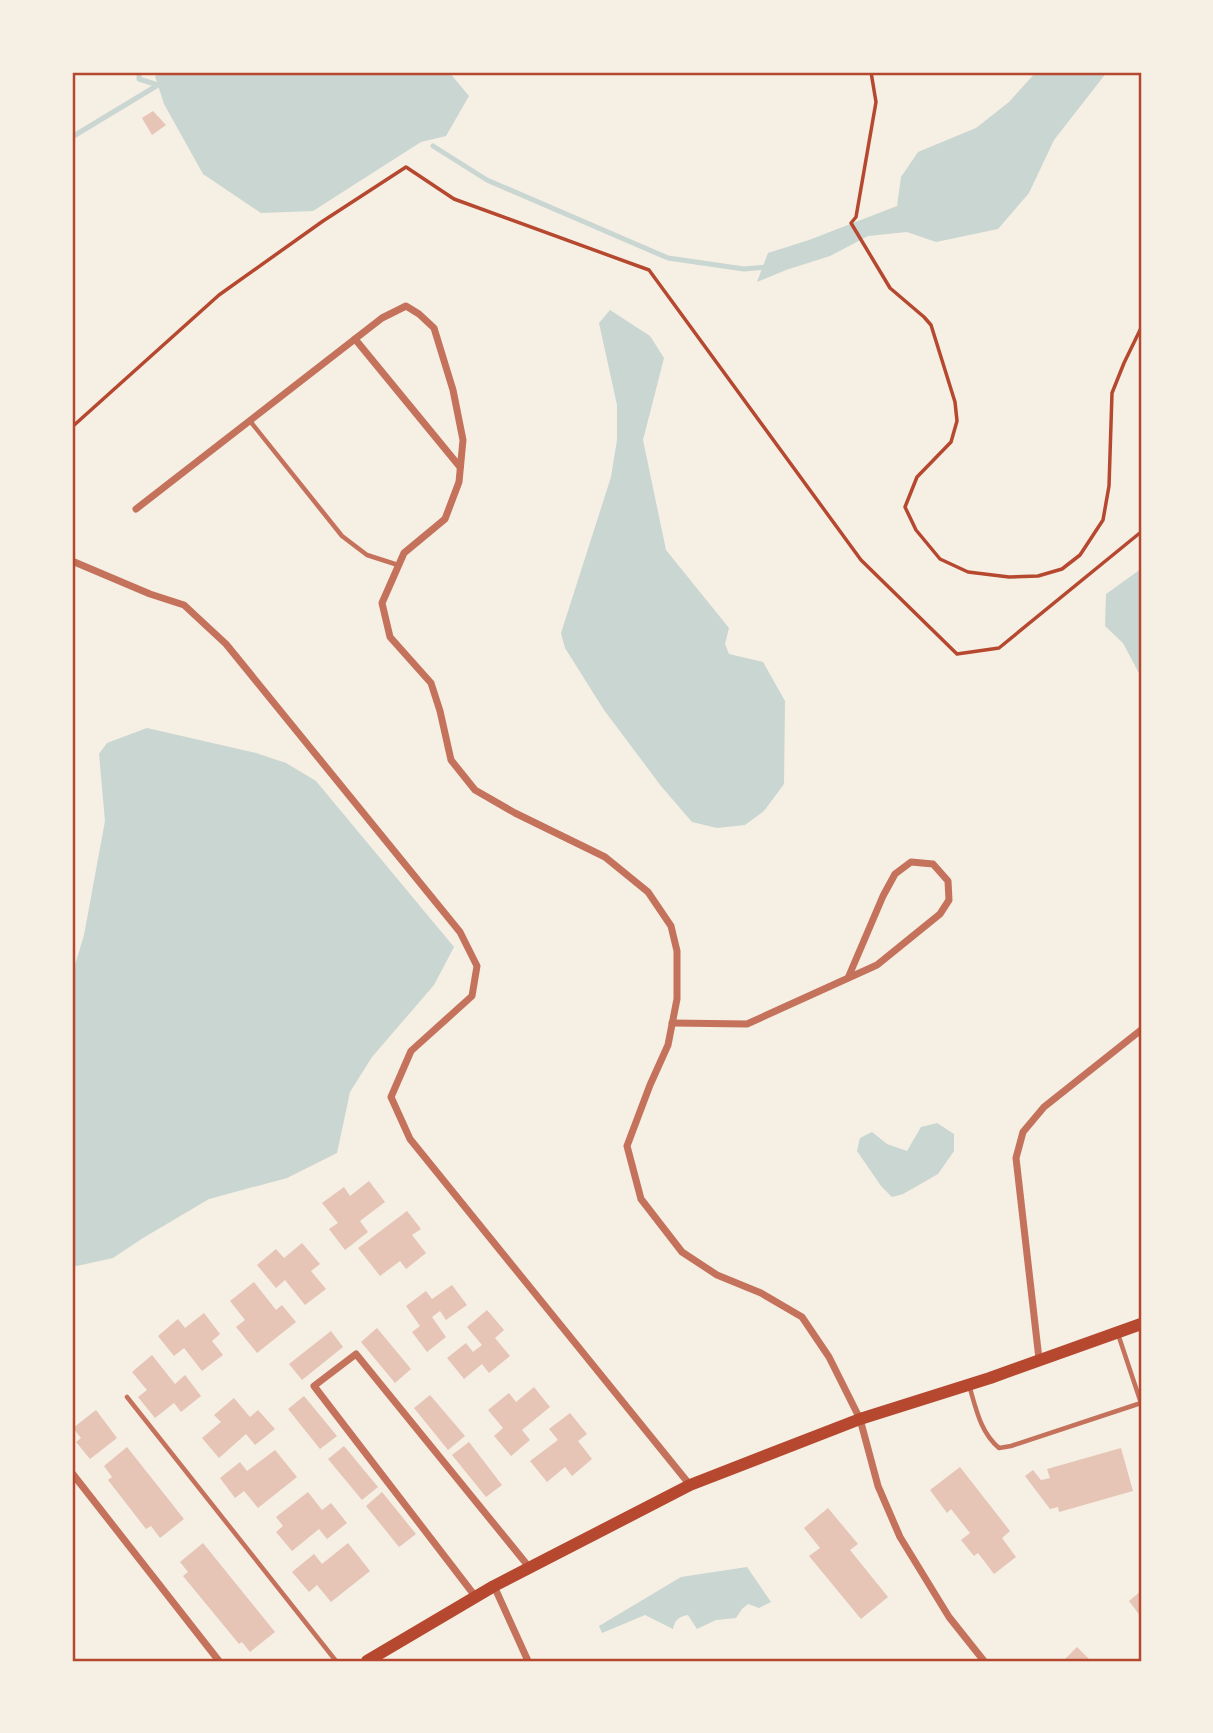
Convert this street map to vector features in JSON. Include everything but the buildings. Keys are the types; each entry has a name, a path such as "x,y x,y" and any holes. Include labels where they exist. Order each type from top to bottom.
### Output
{"main road":[{"path":"367,1661 494,1586 690,1485 860,1419 1141,1324"}],"street":[{"path":"136,509 382,317 406,306 434,328 453,390 463,440 459,482 445,519 404,553 398,565 382,603 390,637 431,683 451,760 475,790 515,813 605,857 648,892 671,926 677,951 677,999 668,1045 627,1146 641,1199 682,1252 717,1276 761,1293 802,1317 829,1357 860,1419 878,1486 900,1537 949,1617 984,1661"},
{"path":"355,339 460,467"},
{"path":"72,561 150,594 184,605 226,644 460,932 477,965 472,996 411,1051 391,1097 410,1139 690,1485"},
{"path":"672,1023 747,1024 877,965 940,914 949,900 948,881 933,864 911,862 895,874 848,978"},
{"path":"1039,1359 1016,1158 1023,1132 1044,1107 1141,1030"},
{"path":"475,1597 314,1386 356,1354 529,1567"},
{"path":"72,1473 219,1661"},
{"path":"494,1586 528,1661"}],"lane":[{"path":"250,421 342,536 367,555 398,565"},
{"path":"969,1384 982,1428 990,1441 999,1448 1141,1403 1117,1332"},
{"path":"127,1396 336,1661"}],"path":[{"path":"871,72 876,102 856,217 851,223 890,288 930,325 954,402 957,421 951,442 917,477 905,507 916,530 940,559 968,572 1009,577 1038,576 1062,569 1080,555 1103,520 1109,486 1112,393 1141,328"},
{"path":"72,427 219,295 405,167 454,199 649,270 861,560 957,654 999,648 1141,532"}],"shaded area":[{"path":"162,72 449,72 469,96 446,136 421,142 313,211 261,213 203,174 164,104 155,76"},
{"path":"1036,72 1107,72 1054,140 1029,193 998,229 936,242 907,232 868,236 830,256 757,282 768,253 897,206 901,177 918,152 976,128 1009,102"},
{"path":"610,310 650,336 664,358 643,440 666,550 729,628 725,644 729,654 763,662 785,701 784,784 764,811 745,825 717,828 692,822 661,786 604,710 565,648 561,633 611,477 617,440 617,405 599,323"},
{"path":"1141,569 1141,677 1123,643 1105,626 1106,594"},
{"path":"147,728 256,753 286,763 316,781 454,947 434,985 372,1057 350,1092 337,1153 287,1178 209,1199 113,1258 72,1267 72,975 84,935 105,821 99,754 107,743"},
{"path":"937,1123 954,1134 954,1151 938,1174 903,1194 892,1197 857,1151 860,1138 872,1132 887,1144 907,1151 921,1127"},
{"path":"747,1567 771,1602 759,1608 748,1604 736,1618 716,1620 697,1629 688,1615 678,1619 673,1629 645,1615 602,1633 599,1626 681,1577"}],"waterway":[{"path":"139,72 139,79 158,85"},
{"path":"72,137 158,85"},
{"path":"433,146 487,180 668,258 744,269 767,267"}]}
